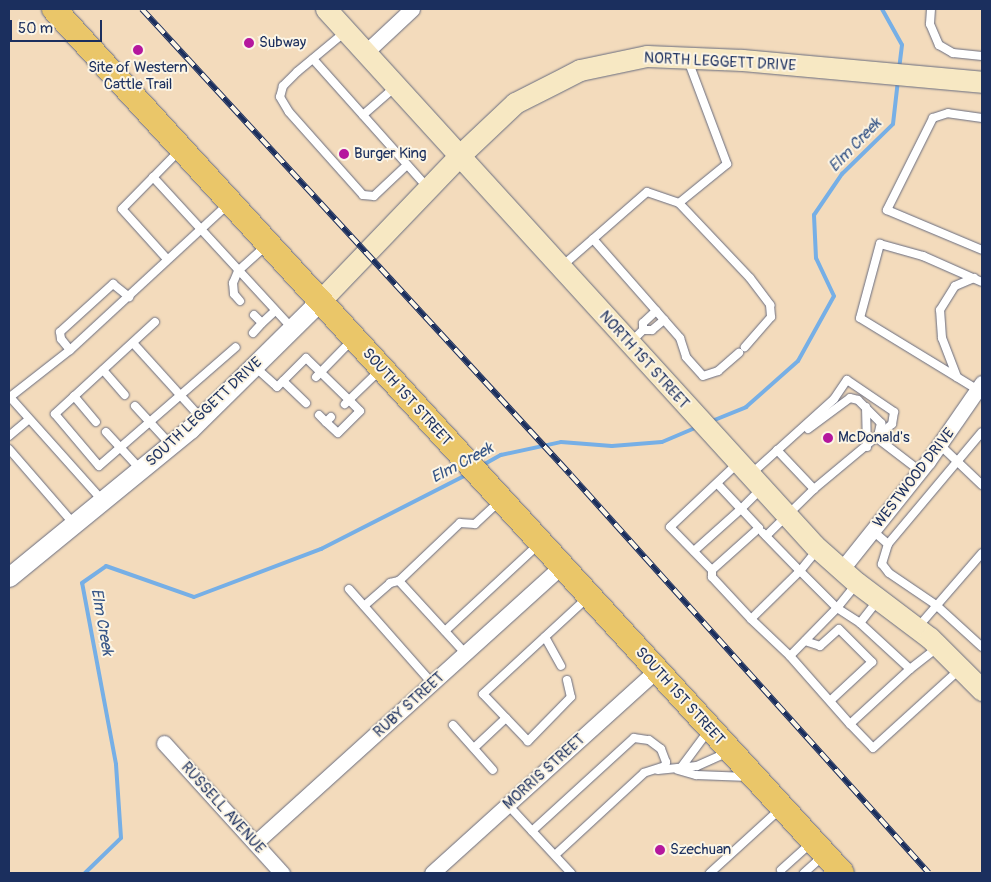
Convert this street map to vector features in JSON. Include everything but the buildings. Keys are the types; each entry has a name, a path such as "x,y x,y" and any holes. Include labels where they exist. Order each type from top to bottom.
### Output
{"main road":[{"name":"SOUTH 1ST STREET","path":"54,9 319,302 842,873"},
{"name":"NORTH 1ST STREET","path":"326,9 560,268 636,337 687,408 786,516 849,577 939,646 982,690"},
{"name":"NORTH LEGGETT DRIVE","path":"366,254 459,156 515,103 580,70 647,56 742,60 876,75 982,82"},
{"name":"SOUTH LEGGETT DRIVE","path":"319,302 366,254"}],"street":[{"path":"366,52 412,9"},
{"name":"SOUTH LEGGETT DRIVE","path":"9,577 171,445 319,302"},
{"name":"WESTWOOD DRIVE","path":"849,577 873,531 979,394"},
{"name":"RUBY STREET","path":"255,843 562,566"},
{"name":"MORRIS STREET","path":"432,873 657,670"},
{"name":"RUSSELL AVENUE","path":"164,742 282,873"}],"lane":[{"path":"931,9 930,24 939,45 953,53 982,56"},
{"path":"346,30 283,86 280,97 289,112 363,195 374,196 407,164"},
{"path":"679,203 727,164 687,58"},
{"path":"313,59 428,188"},
{"path":"363,115 396,86"},
{"path":"982,118 948,113 933,118 887,210 982,250"},
{"path":"167,259 122,209 181,149"},
{"path":"153,177 292,328"},
{"path":"560,268 646,192 679,203 750,278 770,305 771,317 742,350 718,371 702,376 686,357 680,338 593,239"},
{"path":"102,500 9,398 70,350 230,203"},
{"path":"240,301 234,294 233,283 238,271 268,244"},
{"path":"979,394 957,377 860,318 880,244 923,256 982,282"},
{"path":"957,377 942,338 940,310 955,286 974,278"},
{"path":"70,350 61,340 60,332 106,290 117,284 129,297"},
{"path":"253,333 275,311"},
{"path":"636,337 643,323 656,311"},
{"path":"254,315 262,324"},
{"path":"636,337 652,330 664,320"},
{"path":"156,322 55,414 55,418 99,466 151,423 236,347"},
{"path":"319,375 354,339"},
{"path":"132,342 201,418"},
{"path":"254,366 278,387 306,358 319,375 347,402 360,411 338,433 329,420 319,415"},
{"path":"347,402 381,369"},
{"path":"102,370 125,395"},
{"path":"766,536 814,489 867,447 892,424 894,412 847,380 834,399 777,450 717,483 670,527 712,570 712,577 751,619 790,656 873,748 961,668"},
{"path":"283,381 301,393 306,403"},
{"path":"74,396 96,422"},
{"path":"789,440 799,437 838,403 850,398 866,407 881,423 877,438"},
{"path":"135,406 171,445"},
{"path":"866,407 867,447"},
{"path":"9,436 29,419"},
{"path":"106,432 141,470"},
{"path":"982,432 888,544 882,564 889,573 936,604 982,647"},
{"path":"877,438 920,471"},
{"path":"976,440 982,446"},
{"path":"940,445 982,485"},
{"path":"9,449 74,523"},
{"path":"777,450 814,489"},
{"path":"694,551 741,509 744,469"},
{"path":"717,483 837,608 860,623 910,669"},
{"path":"364,606 390,583 399,581 460,523 476,524 498,498"},
{"path":"712,570 759,528"},
{"path":"873,531 888,544"},
{"path":"445,631 540,543"},
{"path":"751,619 800,571 818,548"},
{"path":"916,628 982,553"},
{"path":"790,656 837,608 849,577"},
{"path":"399,581 465,653"},
{"path":"349,590 432,683"},
{"path":"567,680 571,697 528,741 484,694 589,596"},
{"path":"860,623 879,600"},
{"path":"805,641 820,646 839,629 872,662 830,701"},
{"path":"544,637 561,666"},
{"path":"850,724 910,669 939,646"},
{"path":"474,748 506,718"},
{"path":"453,725 493,770"},
{"path":"678,770 691,758 710,729"},
{"path":"532,830 634,738 649,740 661,749 666,762 658,770"},
{"path":"555,856 644,772 678,770 714,760 730,750"},
{"path":"678,770 696,776 754,777"},
{"path":"508,805 571,873"},
{"path":"710,873 782,808"},
{"path":"781,870 819,848"},
{"path":"804,873 819,848"}],"waterway":[{"name":"Elm Creek","path":"882,9 902,45 899,69"},
{"name":"Elm Creek","path":"712,421 746,407 798,361 834,296 816,258 814,215 842,174 893,124 898,80"},
{"name":"Elm Creek","path":"481,466 501,455 561,442 612,446 662,442 698,427"},
{"name":"Elm Creek","path":"85,873 121,838 116,764 82,583 106,566 194,597 321,549 468,474"}],"railway":[{"path":"142,9 571,475 929,873"}],"place":[{"name":"Subway","path":"249,43"},
{"name":"Site of Western Cattle Trail","path":"138,50"},
{"name":"Burger King","path":"344,154"},
{"name":"McDonald's","path":"828,438"},
{"name":"Szechuan","path":"660,850"}]}
